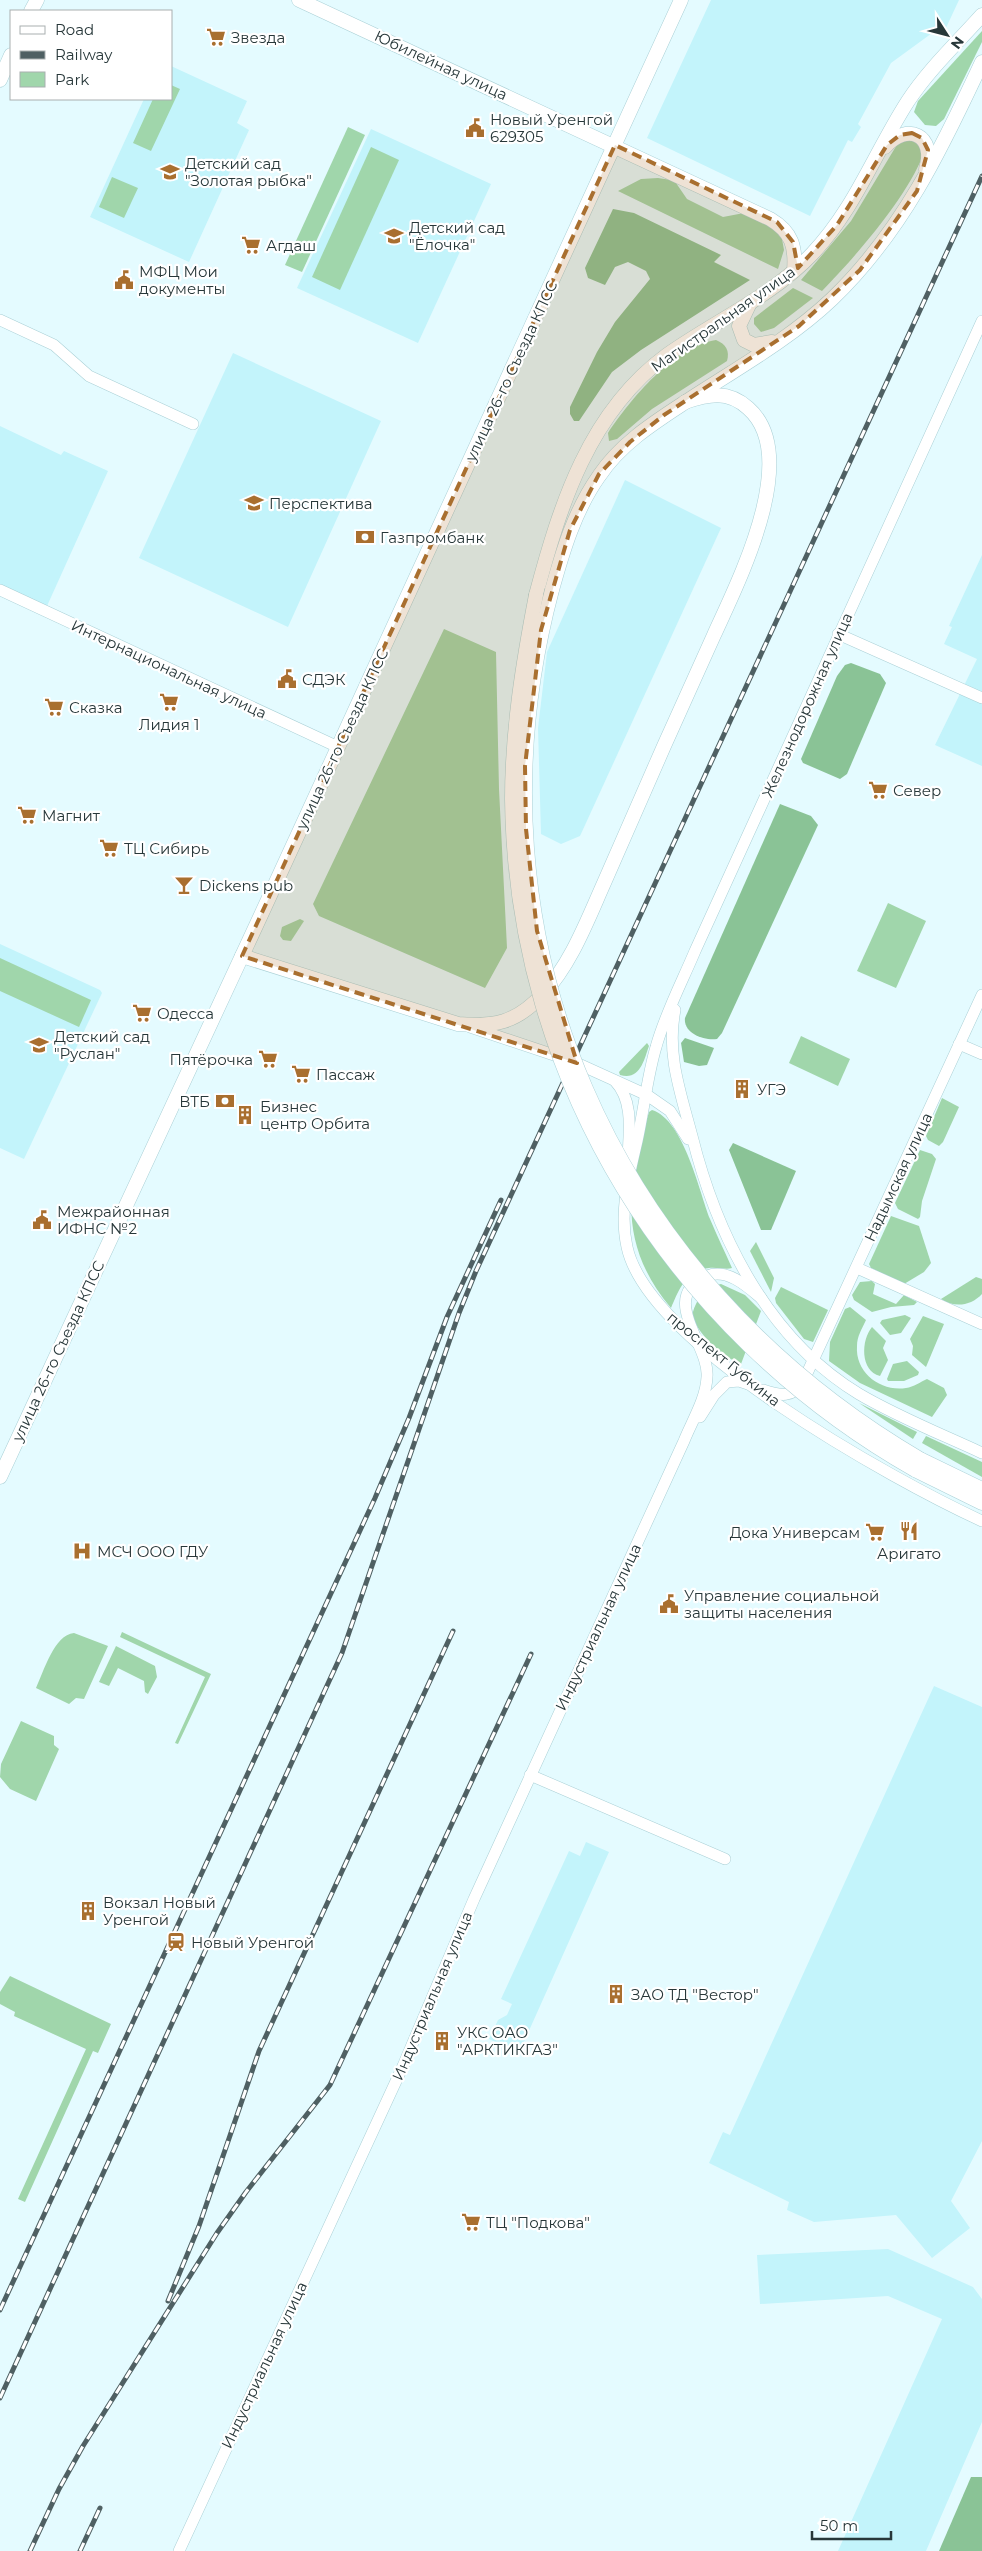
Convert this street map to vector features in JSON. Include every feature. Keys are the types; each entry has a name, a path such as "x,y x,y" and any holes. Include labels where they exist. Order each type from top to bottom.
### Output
{"main road":[{"name":"Юбилейная улица","path":"299,0 615,145 782,226 793,242 794,271"},
{"name":"улица 26-го Съезда КПСС","path":"0,1477 242,956 681,0"},
{"name":"Магистральная улица","path":"917,1464 833,1418 785,1380 748,1346 695,1290 644,1223 599,1144 570,1082 552,1034 533,971 519,896 512,791 515,727 536,594 557,519 591,441 622,397 649,369 706,330 750,304 812,255 837,225 920,83 982,15"},
{"path":"0,80 10,57"},
{"path":"982,62 944,142 917,192 881,244 846,286 817,312 778,341 647,428 613,458 582,502 570,530 541,630 527,729 526,829 537,931 554,996 578,1068 633,1181 654,1215 705,1282 756,1336 815,1388 917,1464 982,1503"},
{"path":"875,159 887,144 900,135 912,133 922,138 928,150 929,159 917,192"},
{"path":"750,304 739,326 744,340 754,345 778,341"},
{"path":"242,956 458,1024 483,1026 509,1020 530,1006 542,995 562,968 586,923 754,543 764,504 769,467 767,444 760,423 746,406 730,396 707,394 685,402"},
{"path":"917,1464 982,1489"}],"street":[{"path":"0,320 54,345 89,376 193,424"},
{"name":"Железнодорожная улица","path":"647,1095 656,1047 679,989 838,634 982,320"},
{"name":"Интернациональная улица","path":"0,590 338,747"},
{"path":"838,634 982,698"},
{"path":"679,989 673,1020 671,1049 698,1159"},
{"name":"Надымская улица","path":"754,1386 782,1395 791,1394 799,1388 857,1268 982,995"},
{"path":"458,1024 544,1051 613,1079 647,1095 670,1111 678,1120 698,1159 724,1228 747,1277 791,1336 814,1360 838,1380 866,1398 982,1453"},
{"path":"959,1044 982,1054"},
{"path":"613,1079 621,1087 628,1106 626,1191"},
{"name":"проспект Губкина","path":"647,1095 626,1191 624,1220 632,1263 654,1300 699,1343 785,1409 895,1476 982,1521"},
{"path":"857,1268 982,1324"},
{"name":"Индустриальная улица","path":"178,2551 403,2066 474,1898 684,1441 706,1384 707,1363 699,1343 689,1326 685,1313 688,1296 699,1281 708,1275 720,1274 732,1277 761,1298"},
{"name":"Индустриальная улица","path":"684,1441 721,1386 732,1381 754,1386"},
{"path":"530,1775 725,1859"}],"highlighted area":[{"path":"912,133 922,138 928,150 917,191 860,270 799,326 664,415 630,442 599,474 570,530 541,630 525,766 526,829 537,931 577,1063 242,956 615,145 777,222 793,242 798,268 837,225 887,145 900,135"}],"shaded area":[{"path":"711,0 959,0 945,30 939,28 891,63 858,124 861,127 852,142 848,140 810,216 647,138"},
{"name":"Детский сад \"Золотая рыбка\"","path":"172,66 247,101 237,123 249,130 189,262 90,217 144,100 172,100"},
{"name":"Детский сад \"Ёлочка\"","path":"371,129 491,184 418,343 297,288"},
{"name":"Перспектива","path":"233,353 381,421 288,627 139,558"},
{"path":"0,426 61,455 64,451 108,471 47,606 0,584"},
{"path":"625,480 721,528 580,836 561,844 541,834 538,728 547,652"},
{"path":"982,555 982,766 935,745 977,659 944,644 952,627 949,626"},
{"name":"Детский сад \"Руслан\"","path":"0,944 100,990 102,993 24,1159 0,1148"},
{"path":"934,1686 982,1707 982,2141 951,2201 970,2228 932,2258 896,2215 814,2222 787,2210 789,2202 709,2163 723,2132 730,2135"},
{"path":"586,1842 609,1852 519,2053 489,2039 498,2020 507,2015 512,2004 501,1999 569,1851 580,1856"},
{"path":"888,2249 973,2287 982,2299 982,2422 926,2551 838,2551 942,2319 888,2296 760,2304 757,2255"}],"green space":[{"path":"982,31 982,42 944,119 936,126 925,125 914,112 918,101"},
{"path":"172,85 180,89 151,151 133,143 153,100 172,100"},
{"path":"348,127 365,135 302,272 285,265"},
{"path":"902,139 916,143 923,155 905,190 864,245 822,291 801,280 851,221"},
{"path":"371,147 399,160 340,290 312,277"},
{"path":"112,177 138,188 124,218 99,207"},
{"path":"658,178 671,180 676,183 687,199 723,217 744,213 772,227 782,239 784,250 778,269 618,191 641,179"},
{"path":"613,209 634,213 721,255 714,262 750,280 641,350 612,372 579,421 574,421 570,414 570,407 597,352 615,322 650,279 646,271 628,262 615,267 605,285 588,278 585,268"},
{"path":"793,288 813,298 774,328 761,332 754,324 754,318"},
{"path":"716,340 726,348 728,354 727,361 652,409 617,439 609,441 608,433 617,420 654,376 684,352 700,344"},
{"path":"444,629 496,652 499,789 507,948 485,988 319,916 313,904"},
{"path":"851,663 880,674 886,683 847,774 840,779 803,763 801,759 837,676 845,665"},
{"path":"780,804 811,816 818,825 722,1033 717,1039 706,1039 695,1035 687,1028 685,1018"},
{"path":"888,903 926,921 896,988 857,971"},
{"path":"300,919 304,921 291,941 283,940 280,936 282,927"},
{"path":"0,958 91,1000 79,1027 0,991"},
{"path":"801,1036 850,1059 838,1086 789,1063"},
{"path":"685,1038 714,1048 707,1065 699,1066 684,1062 681,1043"},
{"path":"647,1043 649,1046 637,1072 627,1076 620,1075 619,1072"},
{"path":"942,1098 959,1107 943,1142 939,1146 928,1140 926,1136"},
{"path":"652,1110 663,1116 673,1127 682,1142 710,1219 732,1268 709,1268 694,1273 684,1282 671,1308 654,1285 642,1261 635,1238 631,1214 635,1165 649,1112"},
{"path":"733,1143 796,1171 771,1230 761,1230 729,1150"},
{"path":"920,1150 932,1154 936,1159 918,1219 898,1209 895,1203"},
{"path":"891,1216 919,1226 931,1263 924,1272 904,1284 871,1268 869,1264"},
{"path":"756,1242 774,1278 771,1292 750,1251"},
{"path":"976,1277 982,1279 982,1294 978,1298 968,1303 957,1305 941,1299"},
{"path":"872,1281 875,1284 873,1294 896,1304 904,1295 917,1302 914,1305 891,1307 872,1312 854,1300 852,1295 860,1282"},
{"path":"721,1284 745,1295 761,1311 741,1364 711,1343 703,1335 694,1319 693,1310 701,1295 709,1288"},
{"path":"781,1287 828,1310 813,1342 804,1339 776,1303 775,1298"},
{"path":"850,1307 866,1320 857,1346 860,1365 871,1379 888,1387 906,1388 927,1379 944,1388 947,1395 932,1417 860,1383 829,1361 830,1342 845,1309"},
{"path":"905,1315 911,1318 901,1333 890,1335 880,1323 882,1320"},
{"path":"923,1316 944,1324 926,1367 912,1355 913,1346 910,1339"},
{"path":"872,1327 886,1341 883,1348 888,1360 880,1376 873,1373 869,1368 864,1354 866,1339"},
{"path":"907,1361 919,1372 918,1375 904,1381 888,1381 887,1379 893,1364"},
{"path":"859,1403 917,1432 913,1439"},
{"path":"926,1436 982,1462 982,1477 922,1443"},
{"path":"122,1632 211,1674 178,1744 175,1743 205,1677 120,1637"},
{"path":"74,1633 108,1646 84,1699 76,1698 69,1704 36,1688 55,1647 67,1635"},
{"path":"116,1646 155,1666 157,1677 148,1694 145,1692 144,1681 118,1668 109,1686 99,1682"},
{"path":"21,1721 54,1736 54,1745 59,1749 36,1801 10,1789 0,1777 1,1764"},
{"path":"10,1976 111,2024 98,2053 93,2051 25,2202 18,2199 86,2049 14,2016 15,2012 0,2004 0,1992"},
{"path":"971,2477 982,2477 982,2551 939,2551"}],"railway":[{"path":"0,2398 342,1653 459,1313 476,1271 982,176"},
{"path":"0,2310 375,1498 409,1418 447,1317 501,1200"},
{"path":"168,2301 199,2226 259,2051 453,1631"},
{"path":"30,2551 59,2489 83,2446 217,2233 246,2192 330,2085 531,1654"},
{"path":"80,2551 100,2508"}],"place":[{"name":"Звезда","path":"216,37"},
{"name":"Новый Уренгой 629305","path":"475,128"},
{"name":"Детский сад \"Золотая рыбка\"","path":"170,172"},
{"name":"Детский сад \"Ёлочка\"","path":"394,236"},
{"name":"Агдаш","path":"251,245"},
{"name":"МФЦ Мои документы","path":"124,280"},
{"name":"Перспектива","path":"254,503"},
{"name":"Газпромбанк","path":"365,537"},
{"name":"СДЭК","path":"287,679"},
{"name":"Лидия 1","path":"169,702"},
{"name":"Сказка","path":"54,707"},
{"name":"Север","path":"878,790"},
{"name":"Магнит","path":"27,815"},
{"name":"ТЦ Сибирь","path":"109,848"},
{"name":"Dickens pub","path":"184,885"},
{"name":"Одесса","path":"142,1013"},
{"name":"Детский сад \"Руслан\"","path":"39,1045"},
{"name":"Пятёрочка","path":"268,1059"},
{"name":"Пассаж","path":"301,1074"},
{"name":"УГЭ","path":"742,1089"},
{"name":"ВТБ","path":"225,1101"},
{"name":"Бизнес центр Орбита","path":"245,1115"},
{"name":"Межрайонная ИФНС №2","path":"42,1220"},
{"name":"Аригато","path":"909,1531"},
{"name":"Дока Универсам","path":"875,1532"},
{"name":"МСЧ ООО ГДУ","path":"82,1551"},
{"name":"Управление социальной защиты населения","path":"669,1604"},
{"name":"Вокзал Новый Уренгой","path":"88,1911"},
{"name":"Новый Уренгой","path":"176,1942"},
{"name":"ЗАО ТД \"Вестор\"","path":"616,1994"},
{"name":"УКС ОАО \"АРКТИКГАЗ\"","path":"442,2041"},
{"name":"ТЦ \"Подкова\"","path":"471,2222"}]}
